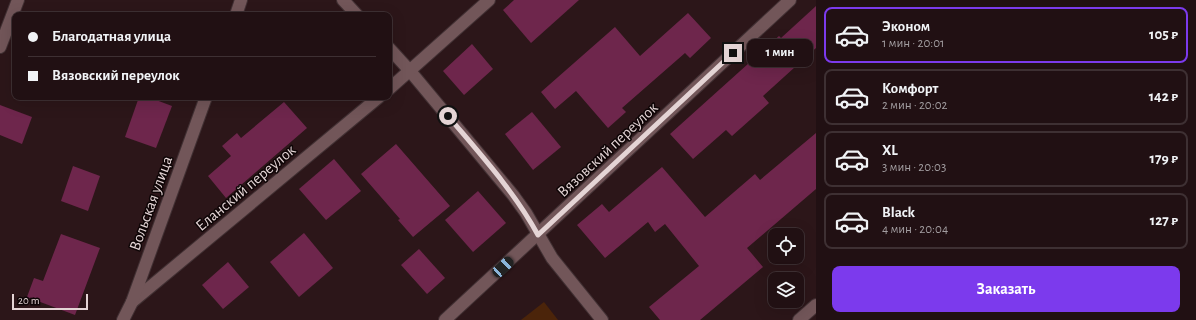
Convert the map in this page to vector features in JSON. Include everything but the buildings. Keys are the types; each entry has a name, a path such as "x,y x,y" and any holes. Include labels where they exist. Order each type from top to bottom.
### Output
{"street":[{"path":"13,12 18,0"},
{"path":"237,12 241,0"},
{"path":"343,0 354,12"},
{"path":"392,86 489,0"},
{"name":"Вязовский переулок","path":"445,320 790,0"},
{"path":"0,47 12,16"},
{"path":"392,51 513,195 552,258 602,320"},
{"name":"Вольская улица","path":"123,320 132,302 205,100"},
{"name":"Еланский переулок","path":"132,302 375,100"},
{"path":"799,320 816,305"}],"shaded area":[{"path":"544,302 558,320 521,320"}],"route":[{"path":"448,116 513,195 538,235 733,53"}]}
